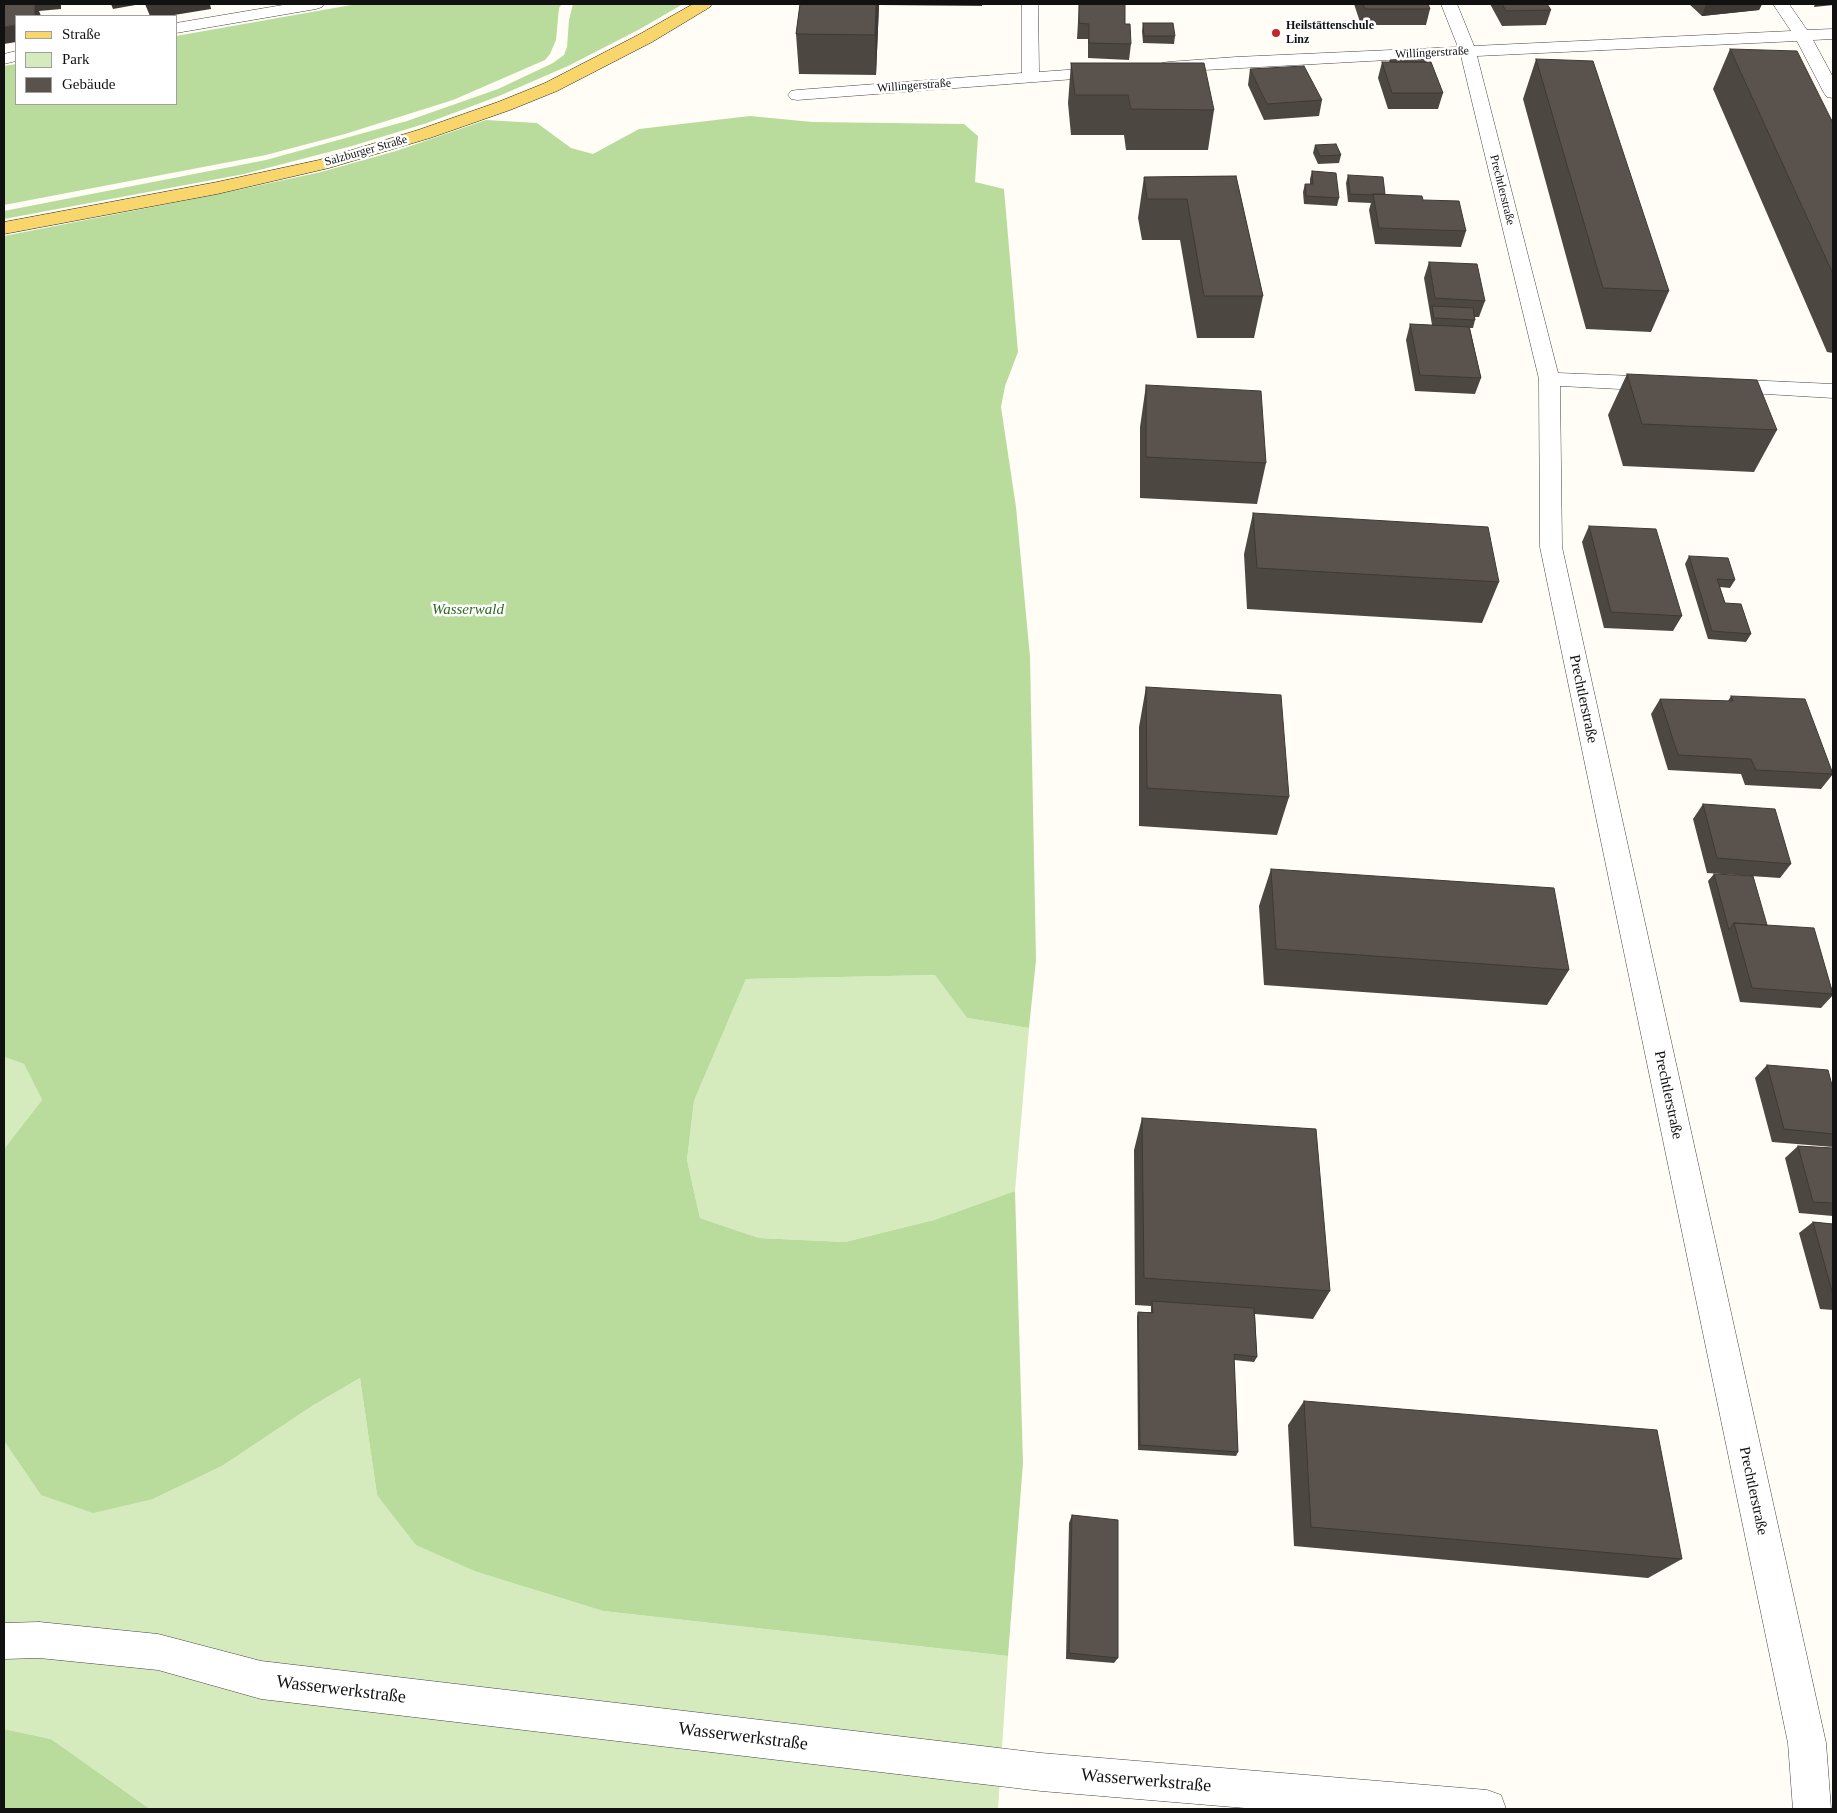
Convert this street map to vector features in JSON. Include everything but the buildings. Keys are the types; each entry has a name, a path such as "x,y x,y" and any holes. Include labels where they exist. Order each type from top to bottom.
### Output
{"main road":[{"name":"Salzburger Straße","path":"4,228 217,188 323,164 424,134 504,106 551,87 646,38 704,4"}],"street":[{"path":"178,27 251,9 316,4"},
{"path":"1030,4 1031,78"},
{"name":"Prechtlerstraße","path":"1449,4 1468,52 1549,379 1551,547 1807,1743 1812,1809"},
{"path":"1781,4 1804,36 1833,93"},
{"name":"Willingerstraße","path":"1154,68 1236,62 1833,34"},
{"name":"Willingerstraße","path":"797,95 1124,70"},
{"path":"1549,379 1679,384"},
{"path":"1708,386 1833,391"},
{"name":"Wasserwerkstraße","path":"4,1641 39,1640 158,1652 261,1680 1058,1774 1487,1809"}],"green space":[{"path":"357,4 562,4 559,8 556,40 545,60 453,100 345,134 266,155 4,205 4,66 15,64 15,105 178,105 178,36"},
{"path":"573,4 683,4 640,29 568,66 499,96 427,123 352,146 244,174 4,219 4,211 266,160 407,121 498,89 553,63 564,55 567,47 569,20"},
{"name":"Wasserwald","path":"750,116 812,122 964,124 978,136 975,182 1004,189 1018,352 1005,386 1001,407 1016,507 1030,657 1036,960 1029,1028 967,1018 935,975 746,979 694,1101 687,1160 700,1218 759,1238 845,1242 934,1220 1015,1191 1023,1463 1008,1656 603,1611 477,1572 416,1545 377,1495 360,1378 312,1406 222,1466 153,1499 93,1513 41,1495 4,1441 4,1149 42,1100 24,1064 4,1057 4,236 321,172 396,151 486,120 537,123 571,148 593,154 639,129"},
{"path":"936,975 967,1018 1029,1028 1015,1191 934,1220 845,1242 759,1238 700,1218 687,1160 694,1101 746,979"},
{"path":"4,1057 24,1064 42,1100 4,1149"},
{"path":"360,1378 377,1495 477,1572 603,1611 1008,1656 998,1809 150,1809 51,1739 4,1729 4,1441 41,1495 153,1499 222,1466 312,1406"},
{"path":"4,1729 51,1739 150,1809 4,1809"}],"place":[{"name":"Heilstättenschule Linz","path":"1276,33"}]}
